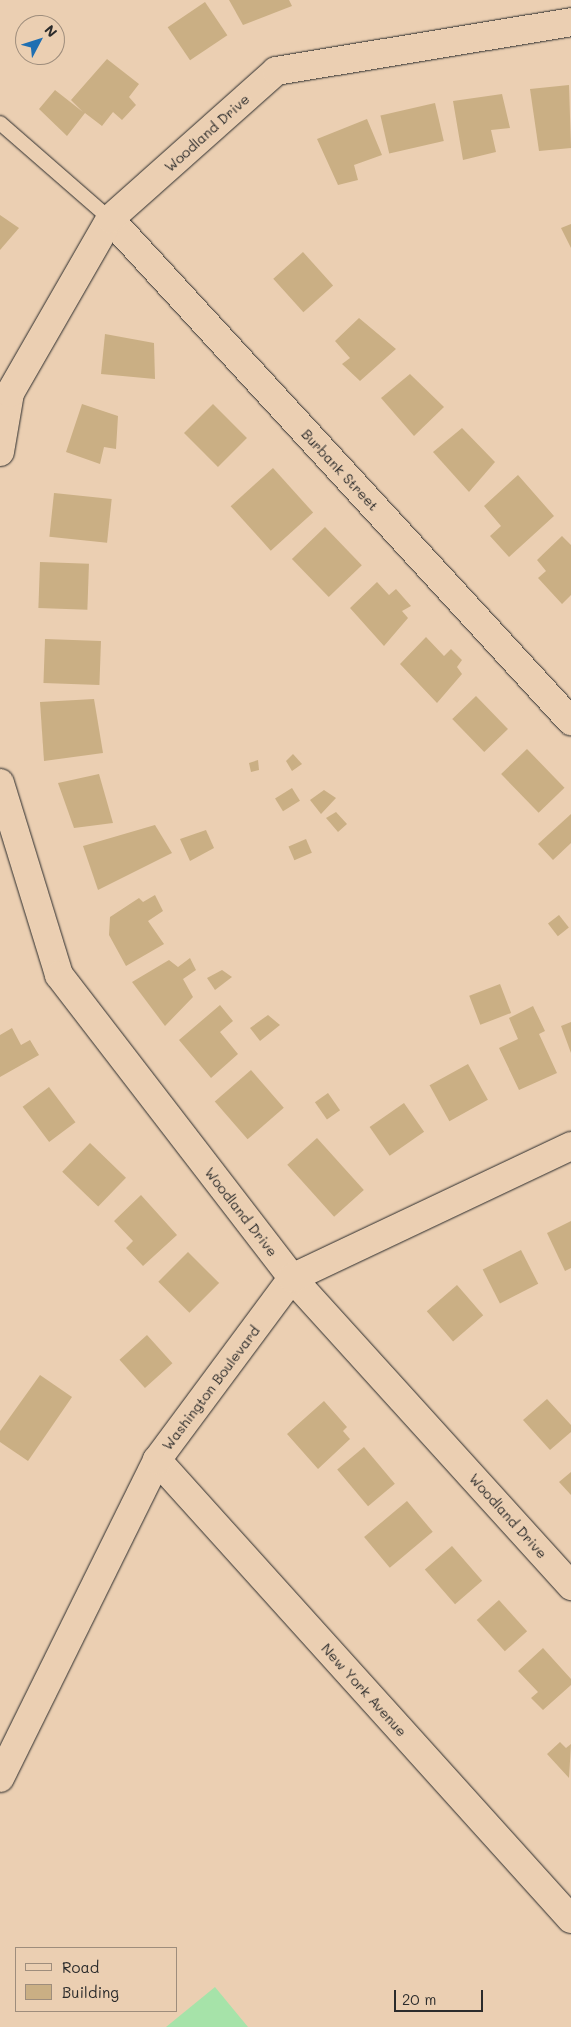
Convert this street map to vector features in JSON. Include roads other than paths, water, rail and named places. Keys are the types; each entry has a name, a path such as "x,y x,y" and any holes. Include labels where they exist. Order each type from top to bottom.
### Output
{"street":[{"name":"Woodland Drive","path":"0,452 10,393 110,219 276,71 571,22"},
{"name":"Burbank Street","path":"110,219 571,721"},
{"name":"Woodland Drive","path":"0,783 59,975 292,1278 571,1586"},
{"name":"Washington Boulevard","path":"0,1778 157,1460 292,1278 571,1146"},
{"name":"New York Avenue","path":"157,1460 571,1919"}],"lane":[{"path":"0,123 110,219"}]}
